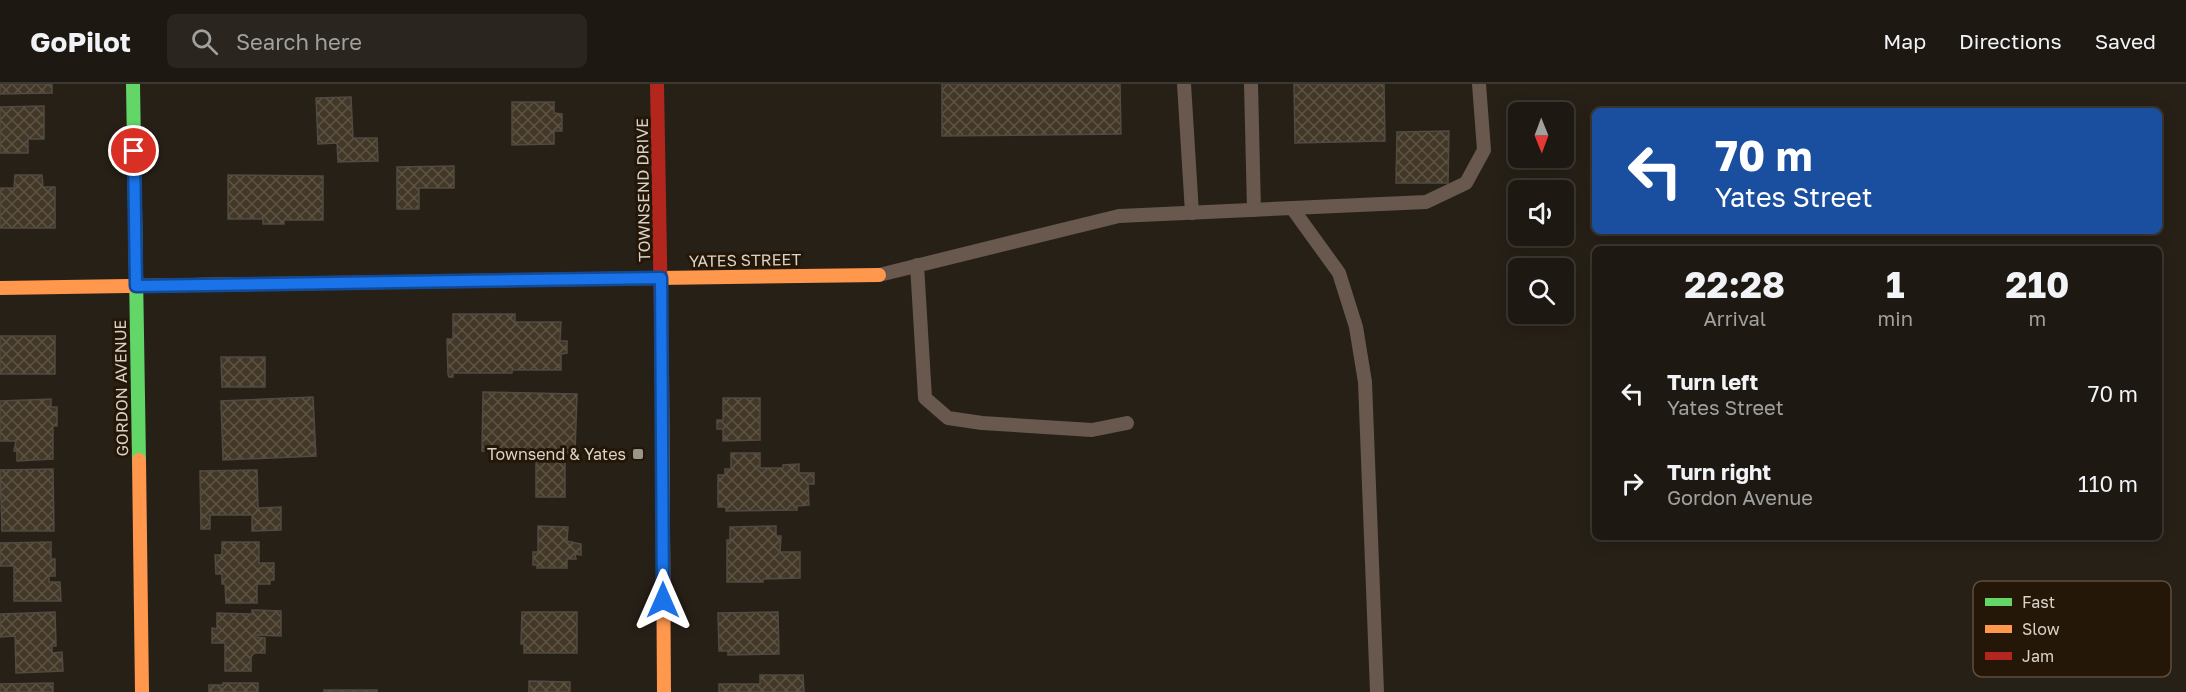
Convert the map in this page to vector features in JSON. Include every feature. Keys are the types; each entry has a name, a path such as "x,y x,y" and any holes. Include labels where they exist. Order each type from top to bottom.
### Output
{"street":[{"name":"GORDON AVENUE","path":"133,84 142,692"},
{"name":"TOWNSEND DRIVE","path":"657,84 664,692"},
{"name":"YATES STREET","path":"0,288 879,274"}],"lane":[{"path":"1184,84 1192,213"},
{"path":"1251,84 1254,210"},
{"path":"879,274 1119,216 1426,202 1466,183 1484,150 1479,84"},
{"path":"1292,208 1339,273 1356,327 1365,382 1377,692"},
{"path":"918,265 926,398 948,418 982,423 1092,429 1127,423"}],"building":[{"path":"0,84 52,84 52,93 0,94"},
{"path":"942,84 1120,84 1121,134 942,136"},
{"path":"1294,84 1384,84 1385,141 1295,143"},
{"path":"351,97 353,138 377,138 378,161 338,162 337,143 318,144 316,98"},
{"path":"512,102 554,102 554,113 562,114 562,131 554,131 554,144 512,145"},
{"path":"44,106 44,139 28,139 28,153 0,153 0,107"},
{"path":"1449,131 1448,183 1396,183 1397,132"},
{"path":"454,166 454,188 419,188 419,209 397,209 397,167"},
{"path":"15,175 42,175 43,187 55,187 55,228 0,228 0,188 14,188"},
{"path":"228,175 323,176 323,220 284,220 284,224 263,224 263,219 228,219"},
{"path":"453,314 515,314 515,322 561,322 560,341 567,341 567,353 561,354 561,370 453,373 453,377 449,377 447,339 453,339"},
{"path":"0,336 55,336 55,374 0,374"},
{"path":"221,357 265,357 265,387 222,387"},
{"path":"483,392 577,394 575,453 482,451"},
{"path":"313,397 316,456 223,460 221,401"},
{"path":"723,398 760,398 760,440 723,441 723,429 717,429 717,420 723,420"},
{"path":"51,399 51,407 57,407 57,426 53,426 53,459 17,461 17,451 14,451 16,441 0,441 0,401"},
{"path":"731,453 760,453 760,468 783,468 783,465 799,464 799,473 814,473 814,484 808,484 809,505 797,506 797,510 726,511 726,507 718,507 718,475 725,475 725,469 731,469"},
{"path":"536,455 565,455 565,497 536,497"},
{"path":"53,469 54,531 2,531 0,470"},
{"path":"257,470 258,508 281,507 281,530 252,531 252,515 210,515 210,529 201,529 200,471"},
{"path":"538,526 568,527 567,541 581,544 581,555 575,554 576,559 567,559 567,568 537,568 537,565 533,565 533,552 538,552"},
{"path":"776,526 776,536 781,536 780,552 800,552 800,578 763,579 763,582 727,582 727,540 730,540 730,527"},
{"path":"51,542 51,559 55,559 55,576 49,576 49,582 60,582 61,601 14,601 14,566 0,566 0,543"},
{"path":"222,542 259,542 259,563 274,563 274,580 270,580 270,584 257,584 257,603 226,603 222,574 216,574 215,555 222,555"},
{"path":"252,610 281,611 281,636 254,635 254,637 265,638 265,653 254,653 251,657 251,671 225,671 225,643 212,643 212,628 217,629 217,613 252,614"},
{"path":"55,612 56,646 52,646 52,653 62,652 63,671 16,673 15,636 0,637 0,614"},
{"path":"522,612 577,612 577,653 524,653 524,644 521,644"},
{"path":"778,612 779,654 728,655 728,651 719,651 718,613"},
{"path":"760,675 803,675 804,692 719,692 719,684 760,684"},
{"path":"529,681 570,682 570,692 529,692"},
{"path":"53,683 53,692 0,692 0,684"},
{"path":"223,683 258,683 258,692 209,692 209,685 223,685"},
{"path":"324,690 377,690 377,692 324,692"}],"traffic: fast":[{"path":"133,84 139,460"}],"traffic: slow":[{"path":"659,278 879,275"},
{"path":"0,288 261,284"},
{"path":"662,373 664,692"},
{"path":"139,460 142,692"}],"traffic: jam":[{"path":"657,84 662,373"},
{"path":"261,284 659,278"}],"place":[{"name":"Townsend & Yates","path":"638,454"}],"route":[{"path":"134,151 136,286 661,278 663,600"}]}
